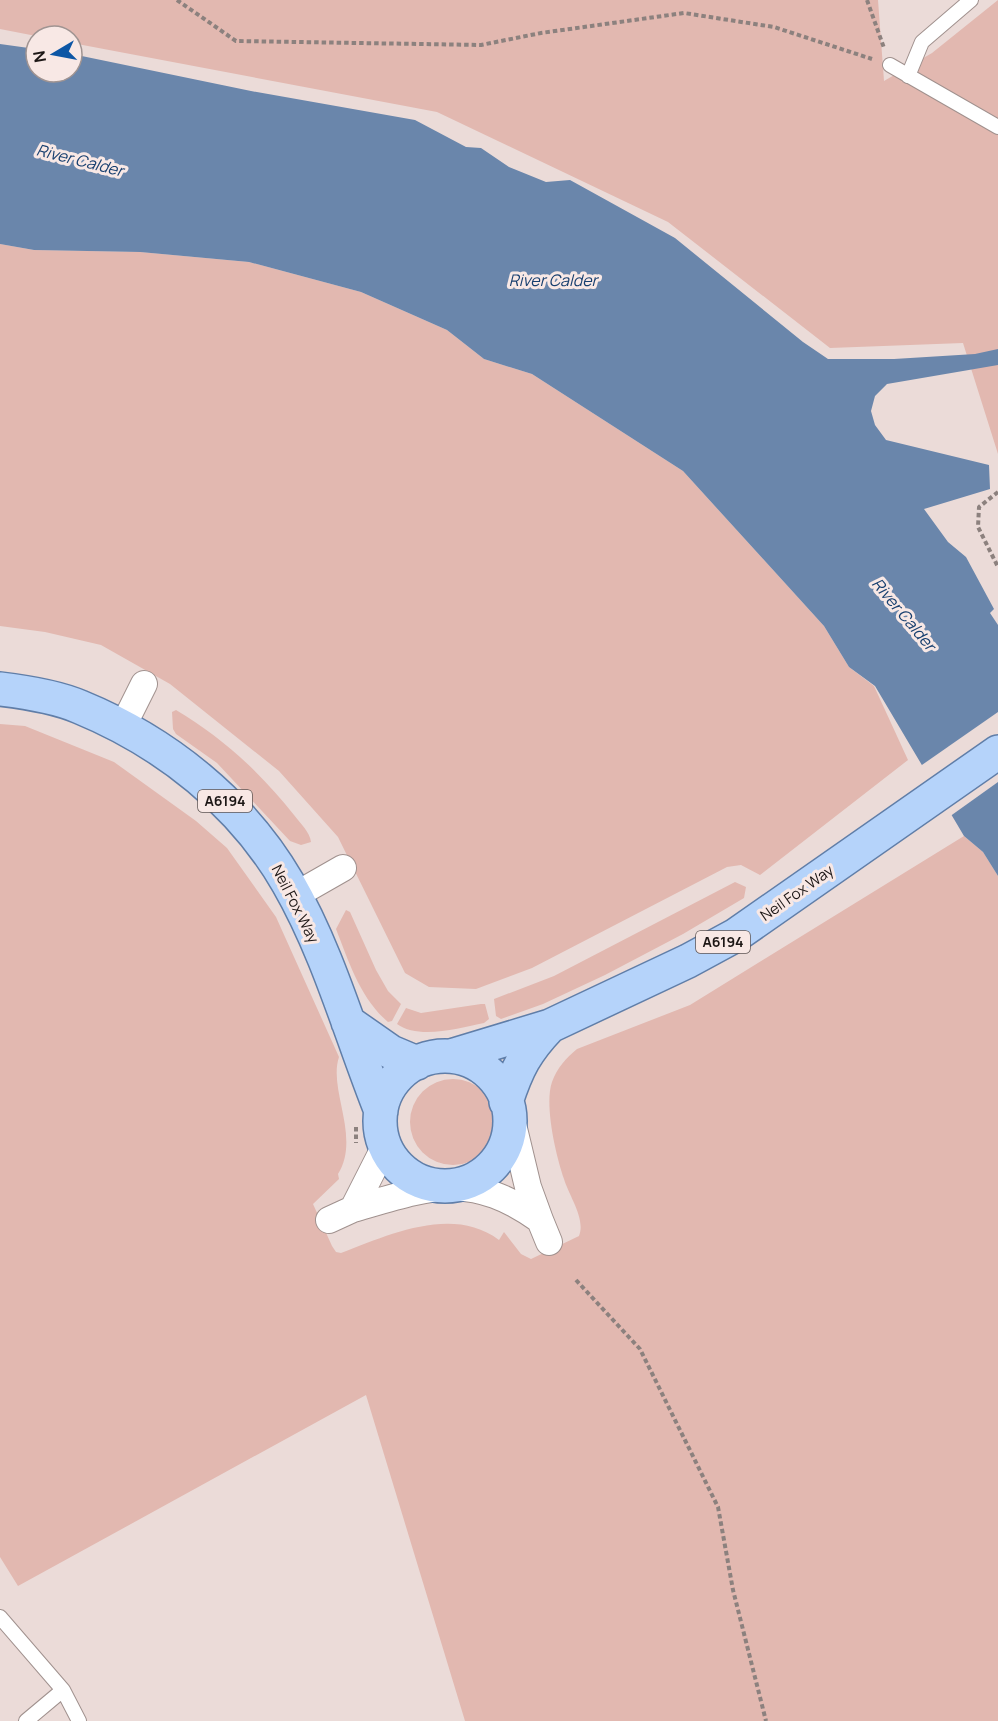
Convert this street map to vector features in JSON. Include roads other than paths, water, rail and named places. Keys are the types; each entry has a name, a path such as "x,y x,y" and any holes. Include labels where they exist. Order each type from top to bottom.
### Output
{"main road":[{"name":"Neil Fox Way","path":"0,689 78,706 149,741 188,768 223,798 264,848 294,896 348,1022 381,1111"},
{"name":"Neil Fox Way","path":"550,1026 528,1049 517,1070 508,1107 509,1133 502,1152 489,1169 472,1180 452,1186 431,1185 412,1177 396,1164 385,1146 380,1125 381,1111 392,1083 408,1067 429,1058 451,1056 550,1026 688,961 736,935 998,752"},
{"path":"348,1022 391,1052 417,1063"},
{"name":"Neil Fox Way","path":"451,1056 473,1062 491,1075 503,1092 508,1107"}],"street":[{"path":"122,728 144,684"},
{"path":"294,896 343,868"},
{"path":"329,1220 353,1209 408,1193 452,1186 482,1190 510,1200 545,1231 528,1187 508,1107"},
{"path":"353,1209 385,1146"}],"lane":[{"path":"908,76 922,42 971,0"},
{"path":"890,65 998,128"},
{"path":"0,1617 63,1690 79,1721"},
{"path":"26,1721 63,1690"}],"water":[{"name":"River Calder","path":"0,44 24,47 24,84 84,84 84,56 251,91 415,120 466,147 481,148 509,167 546,182 570,180 675,238 803,342 828,359 894,359 975,354 998,349 998,365 887,384 875,396 871,411 875,425 886,440 989,465 990,489 924,509 948,542 966,557 994,609 990,613 998,625 998,876 983,852 964,836 875,686 849,667 824,626 683,471 532,374 484,359 447,330 361,292 249,262 140,252 34,250 0,244"}]}
